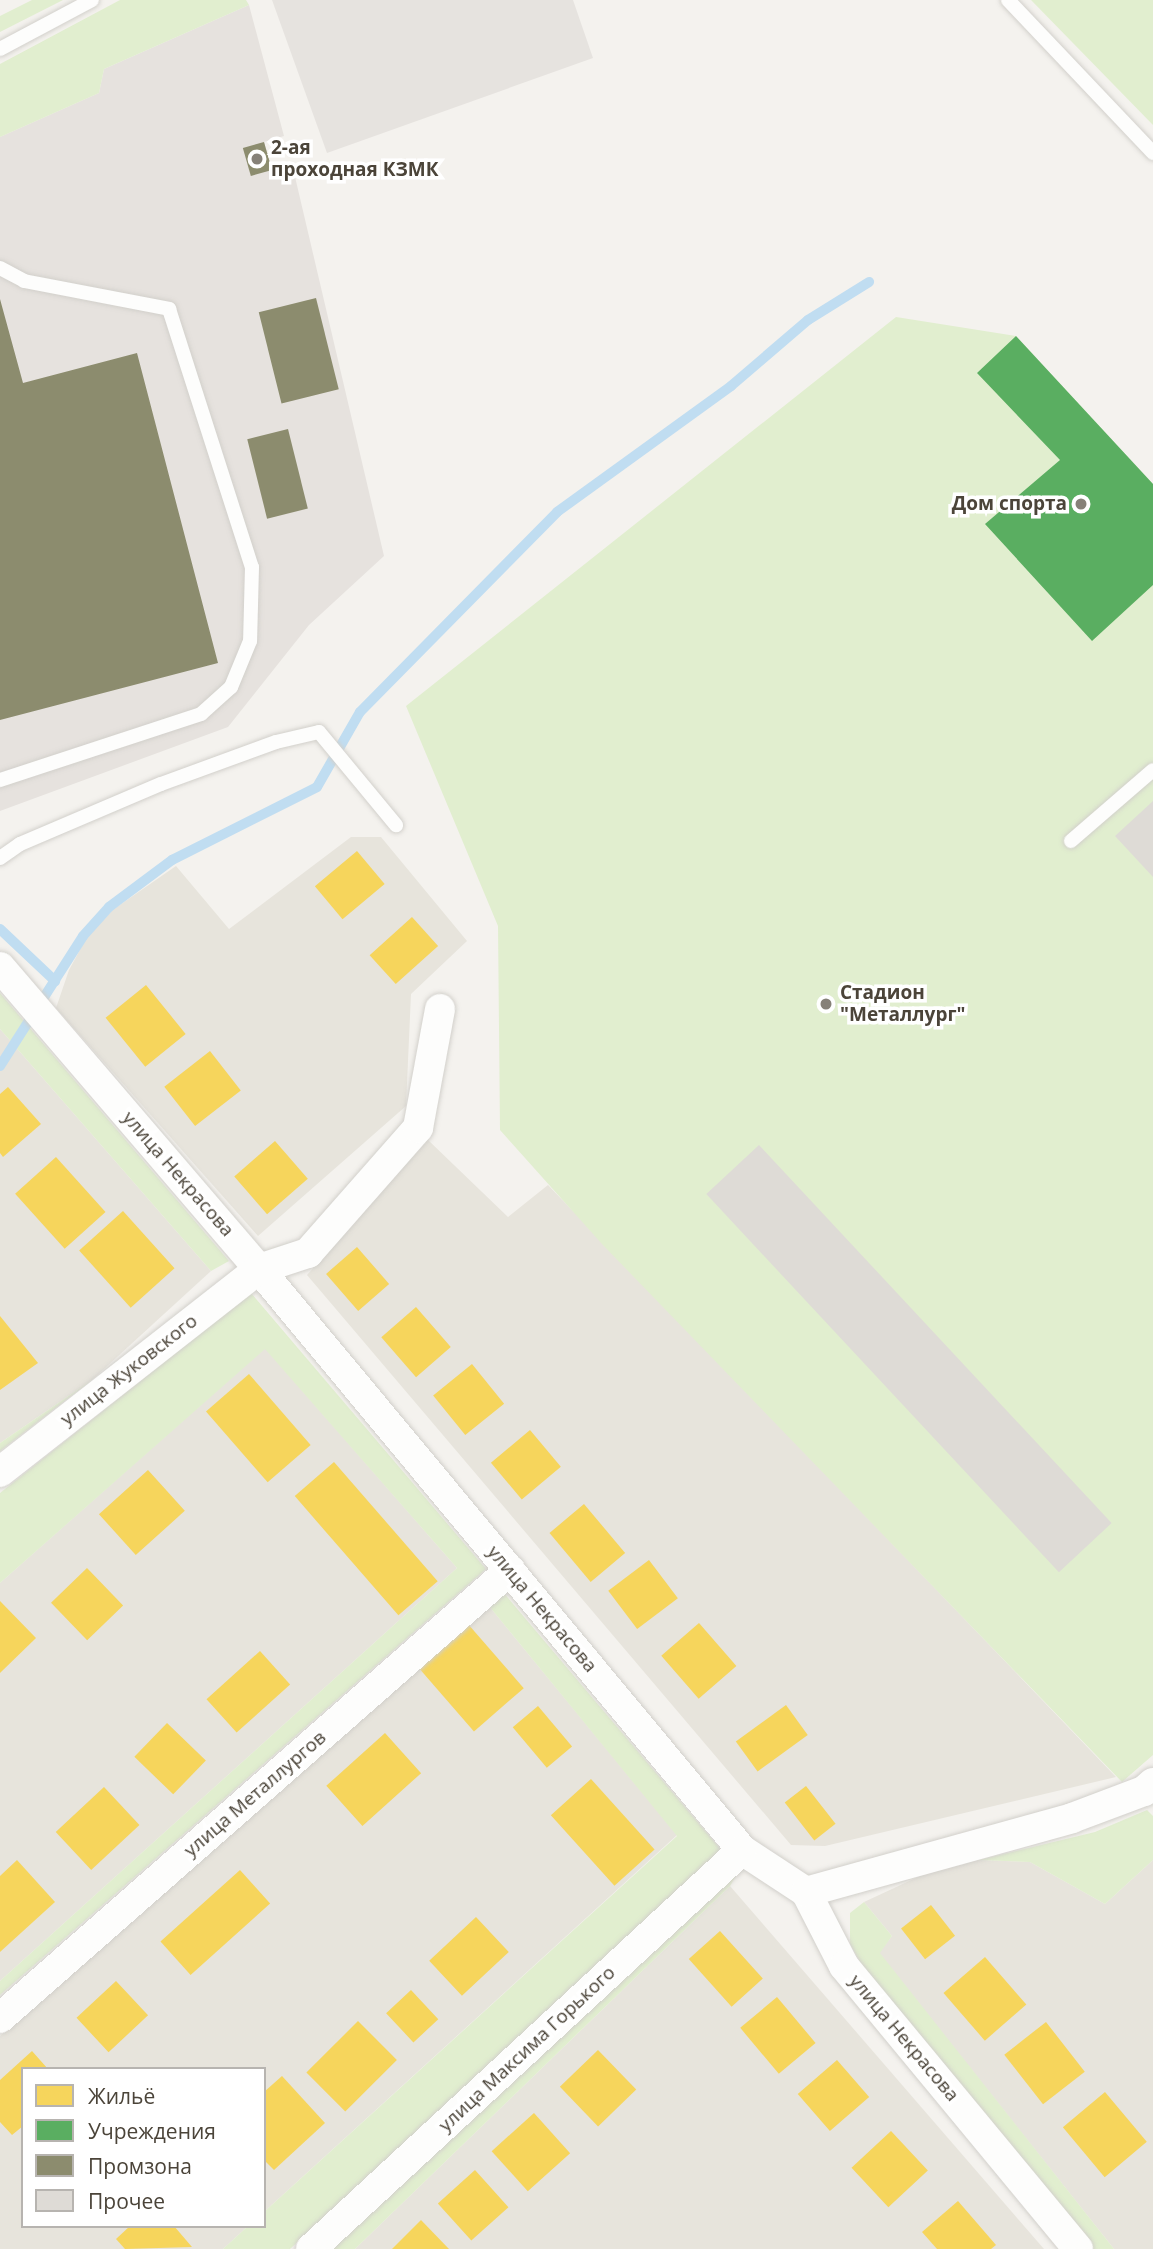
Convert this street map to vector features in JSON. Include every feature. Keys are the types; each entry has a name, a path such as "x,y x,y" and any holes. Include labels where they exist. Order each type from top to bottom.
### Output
{"street":[{"name":"улица Некрасова","path":"0,967 259,1269 743,1850 806,1892 844,1966 1077,2249"},
{"path":"259,1269 309,1253 418,1128 440,1009"},
{"name":"улица Жуковского","path":"0,1472 259,1269"},
{"name":"улица Металлургов","path":"0,2018 510,1570"},
{"path":"806,1892 1072,1818 1150,1792"},
{"name":"улица Максима Горького","path":"311,2249 743,1850"}],"lane":[{"path":"0,49 92,0"},
{"path":"1009,0 1153,153"},
{"path":"0,268 24,281 169,309 252,567 250,641 231,687 201,714 0,780"},
{"path":"0,858 20,844 162,785 276,742 319,732 396,825"},
{"path":"1071,841 1153,769"}],"shaded area":[{"path":"272,0 573,0 593,58 327,153"},
{"path":"249,5 284,136 264,142 272,170 292,164 384,556 309,625 228,727 0,811 0,137 99,93 104,69"},
{"path":"351,837 381,837 467,941 411,994 406,1106 258,1236 56,1008 69,970 87,937 114,909 176,866 229,929"},
{"path":"0,1029 211,1271 93,1379 0,1443"},
{"path":"428,1140 508,1217 548,1185 1116,1777 825,1846 791,1845 307,1275"},
{"path":"265,1348 457,1568 0,1981 0,1583"},
{"path":"489,1606 677,1835 266,2210 266,2067 21,2067 21,2228 246,2228 223,2249 0,2249 0,2036"},
{"path":"979,1860 1030,1862 1105,1904 1153,1860 1153,2249 1114,2249 879,1953 892,1936 864,1902 920,1876"},
{"path":"730,1886 1044,2249 355,2249"}],"green space":[{"path":"32,0 63,0 0,32 0,16"},
{"path":"120,0 246,0 249,5 104,69 99,93 0,137 0,64"},
{"path":"1031,0 1153,0 1153,125"},
{"name":"Стадион \"Металлург\"","path":"896,317 1016,336 1153,484 1153,1755 1122,1782 602,1244 500,1130 498,926 406,706"},
{"path":"0,993 229,1261 211,1271 0,1029"},
{"path":"251,1293 486,1569 0,1995 0,1981 457,1568 265,1349 0,1583 0,1493"},
{"path":"93,1379 0,1451 0,1443"},
{"path":"503,1592 723,1852 290,2249 223,2249 246,2228 266,2228 266,2210 677,1836 489,1606"},
{"path":"1147,1810 1153,1816 1153,1860 1105,1904 1030,1862 979,1860 1095,1832"},
{"path":"741,1867 730,1886 355,2249 331,2249"},
{"path":"864,1902 892,1936 880,1953 1114,2249 1093,2249 869,1978 850,1944 850,1913"}],"building: Жильё":[{"path":"357,851 385,884 343,919 315,886"},
{"path":"412,917 438,946 396,984 370,955"},
{"path":"146,985 186,1034 145,1067 106,1018"},
{"path":"210,1051 241,1090 195,1126 164,1087"},
{"path":"8,1087 41,1124 3,1157 0,1153 0,1094"},
{"path":"275,1141 308,1179 267,1214 234,1176"},
{"path":"56,1157 106,1212 65,1249 15,1194"},
{"path":"123,1211 175,1268 131,1308 79,1250"},
{"path":"357,1247 389,1284 358,1311 326,1274"},
{"path":"416,1307 451,1347 416,1377 381,1337"},
{"path":"0,1316 38,1363 0,1390"},
{"path":"472,1364 504,1404 465,1435 433,1395"},
{"path":"249,1374 311,1445 268,1482 206,1411"},
{"path":"530,1430 561,1467 522,1500 491,1463"},
{"path":"334,1462 438,1581 398,1615 295,1496"},
{"path":"148,1470 185,1511 136,1555 99,1514"},
{"path":"584,1504 625,1553 591,1582 550,1533"},
{"path":"649,1560 678,1598 637,1629 608,1591"},
{"path":"87,1568 123,1605 87,1640 51,1603"},
{"path":"0,1601 36,1638 0,1673"},
{"path":"699,1623 736,1666 699,1699 661,1656"},
{"path":"468,1624 524,1688 474,1731 418,1667"},
{"path":"260,1651 290,1684 237,1733 206,1699"},
{"path":"786,1705 808,1735 758,1771 736,1741"},
{"path":"538,1706 572,1747 547,1768 513,1727"},
{"path":"167,1723 206,1761 173,1794 134,1757"},
{"path":"385,1733 421,1773 362,1826 326,1786"},
{"path":"591,1779 655,1850 614,1886 551,1815"},
{"path":"806,1786 836,1824 814,1840 785,1803"},
{"path":"104,1787 139,1825 91,1870 56,1832"},
{"path":"17,1860 55,1902 0,1952 0,1876"},
{"path":"240,1870 270,1903 191,1975 160,1942"},
{"path":"931,1905 955,1936 925,1959 901,1928"},
{"path":"476,1917 509,1952 462,1996 429,1961"},
{"path":"720,1931 763,1979 732,2007 689,1959"},
{"path":"985,1957 1026,2005 985,2041 943,1993"},
{"path":"116,1981 148,2015 109,2052 77,2018"},
{"path":"411,1990 438,2019 413,2042 386,2013"},
{"path":"777,1997 816,2043 779,2074 740,2028"},
{"path":"358,2021 397,2060 345,2112 306,2073"},
{"path":"1046,2022 1085,2072 1043,2104 1004,2055"},
{"path":"598,2050 636,2090 598,2126 560,2087"},
{"path":"32,2051 46,2067 21,2067 21,2128 12,2135 0,2122 0,2080"},
{"path":"837,2060 869,2097 830,2131 798,2094"},
{"path":"282,2076 325,2123 274,2170 266,2162 266,2090"},
{"path":"1105,2092 1147,2142 1105,2177 1063,2127"},
{"path":"534,2113 570,2153 528,2191 492,2151"},
{"path":"891,2131 928,2170 888,2207 852,2168"},
{"path":"475,2170 508,2207 471,2241 438,2203"},
{"path":"958,2201 996,2245 991,2249 937,2249 922,2232"},
{"path":"421,2220 449,2249 392,2249"},
{"path":"128,2228 176,2228 192,2247 125,2249 116,2239"}],"building: Учреждения":[{"name":"Дом спорта","path":"1016,336 1153,484 1153,585 1092,641 985,524 1060,460 977,373"}],"building: Промзона":[{"name":"2-ая проходная КЗМК","path":"264,142 272,170 251,176 243,148"},
{"path":"316,298 339,389 281,403 259,312"},
{"path":"0,299 23,383 137,353 218,663 0,720"},
{"path":"288,429 308,509 267,519 247,439"}],"building: Прочее":[{"path":"1153,801 1153,877 1115,836"},
{"path":"759,1145 1112,1523 1059,1572 706,1194"}],"waterway":[{"path":"0,1066 83,936 109,907 172,860 317,787 360,712 557,512 731,386 808,320 869,282"},
{"path":"0,929 55,981"}],"place":[{"name":"2-ая проходная КЗМК","path":"257,159"},
{"name":"Дом спорта","path":"1081,504"},
{"name":"Стадион \"Металлург\"","path":"826,1004"}]}
